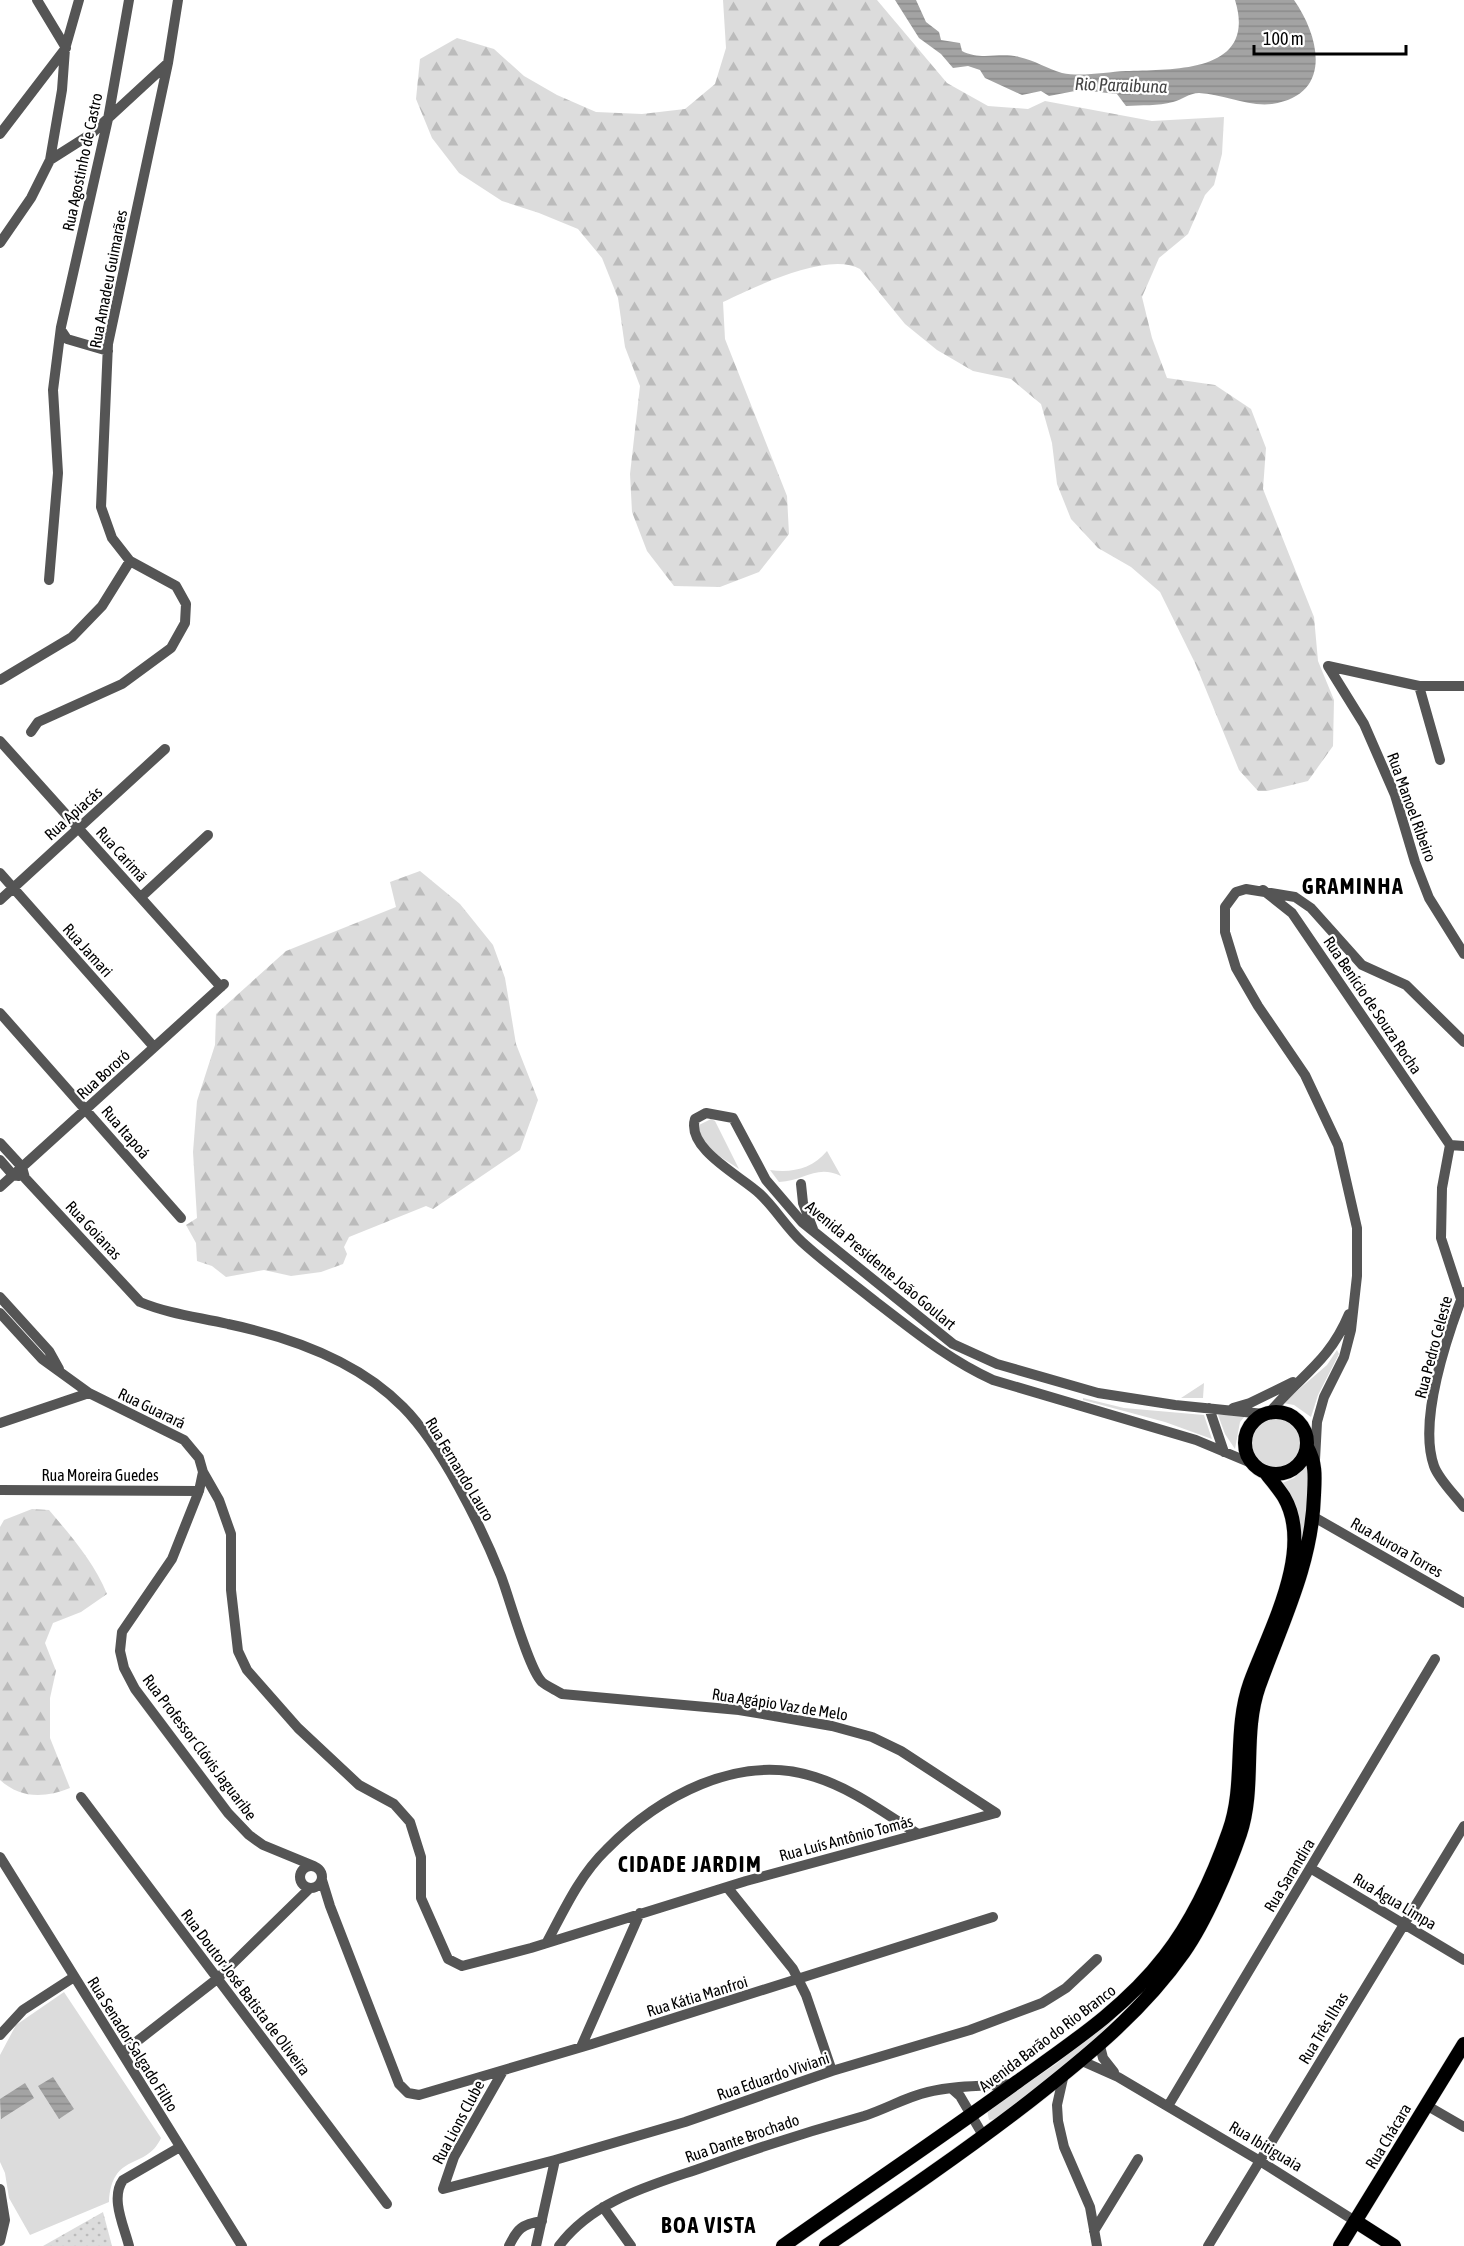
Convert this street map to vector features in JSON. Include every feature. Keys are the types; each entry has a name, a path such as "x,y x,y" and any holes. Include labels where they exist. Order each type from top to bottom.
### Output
{"main road":[{"path":"1307,1444 1302,1462 1294,1469 1286,1474 1266,1473 1251,1463 1246,1455 1245,1435 1249,1426 1267,1413 1279,1412 1294,1418 1301,1424 1315,1462"},
{"path":"1230,1455 1251,1468 1273,1490 1294,1528"},
{"name":"Avenida Barão do Rio Branco","path":"826,2246 984,2137 1082,2061 1100,2046 1186,1950 1207,1910 1239,1836 1247,1809 1249,1751 1258,1688 1303,1572 1314,1517 1315,1462"},
{"name":"Avenida Barão do Rio Branco","path":"783,2246 1015,2084 1124,2002 1166,1955 1189,1920 1230,1830 1236,1805 1239,1751 1249,1687 1294,1565 1294,1528 1284,1497 1266,1473"},
{"name":"Rua Chácara","path":"1340,2246 1464,2044"},
{"name":"Rua Ibitiguaia","path":"1355,2221 1394,2246"},
{"path":"810,2227 820,2236 826,2246"}],"street":[{"path":"37,0 66,49"},
{"path":"0,243 31,198 50,160 62,90 66,49 79,0"},
{"name":"Rua Agostinho de Castro","path":"49,580 58,473 53,390 61,330 108,119 129,0"},
{"name":"Rua Amadeu Guimarães","path":"31,732 38,722 122,684 171,648 185,623 186,604 176,586 129,561 112,538 101,507 108,351 168,63 178,0"},
{"path":"0,134 66,49"},
{"path":"50,160 78,144 168,63"},
{"path":"61,330 67,339 108,351"},
{"path":"0,680 72,637 102,606 129,561"},
{"name":"Rua Manoel Ribeiro","path":"1464,686 1419,686 1328,666 1364,724 1395,795 1415,862 1430,898 1464,954"},
{"path":"1419,686 1440,760"},
{"name":"Rua Carimã","path":"0,741 223,985"},
{"name":"Rua Apiacás","path":"0,900 165,749"},
{"path":"141,897 208,835"},
{"name":"Rua Jamari","path":"0,873 154,1047"},
{"path":"1307,1444 1317,1422 1324,1397 1344,1357 1351,1330 1357,1276 1357,1228 1338,1145 1305,1075 1257,1006 1236,968 1225,932 1225,907 1230,898 1236,892 1262,890 1295,897 1311,908 1362,965 1406,985 1464,1042"},
{"name":"Rua Benício de Souza Rocha","path":"1262,890 1292,913 1450,1145"},
{"name":"Rua Bororó","path":"0,1187 20,1173 86,1109 223,985"},
{"name":"Rua Itapoá","path":"0,1013 181,1218"},
{"name":"Avenida Presidente João Goulart","path":"1251,1463 1196,1440 993,1380 962,1366 937,1349 801,1240 760,1194 711,1155 699,1142 693,1125 700,1115 717,1114 733,1118 774,1190 802,1222 953,1344 983,1358 1098,1393 1175,1405 1267,1413"},
{"name":"Rua Goianas","path":"0,1143 20,1173 140,1302"},
{"path":"1463,1295 1441,1238 1442,1188 1450,1145 1464,1146"},
{"name":"Rua Goianas","path":"0,1160 20,1173"},
{"path":"801,1184 807,1218 824,1239"},
{"path":"760,1194 774,1190"},
{"name":"Rua Pedro Celeste","path":"1463,1295 1436,1385 1427,1438 1435,1468 1464,1507"},
{"name":"Rua Guarará","path":"0,1297 15,1322"},
{"name":"Rua Fernando Lauro","path":"140,1302 162,1311 261,1332 342,1362 403,1407 422,1430 473,1513 501,1577 524,1642 541,1681"},
{"path":"1267,1413 1310,1373 1340,1335 1353,1306"},
{"name":"Rua Guarará","path":"0,1313 15,1322 49,1351 60,1372 89,1394 184,1440 200,1458 203,1472 219,1500 231,1534 231,1590 238,1651 247,1670 306,1736 359,1785 394,1804 410,1822 421,1857 421,1898 448,1959 462,1966"},
{"path":"1227,1409 1250,1403 1310,1373"},
{"path":"0,1424 89,1394"},
{"path":"1209,1408 1230,1455"},
{"path":"1315,1462 1317,1422"},
{"path":"199,1491 203,1472"},
{"name":"Rua Moreira Guedes","path":"0,1490 199,1491"},
{"name":"Rua Professor Clóvis Jaguaribe","path":"199,1491 172,1559 122,1632 120,1651 124,1668 135,1689 228,1813 249,1835 263,1845 314,1866"},
{"name":"Rua Aurora Torres","path":"1314,1517 1464,1603"},
{"name":"Rua Sarandira","path":"1168,2106 1435,1659"},
{"name":"Rua Agápio Vaz de Melo","path":"541,1681 562,1694 739,1710 832,1726 872,1737 901,1751 996,1813"},
{"path":"547,1942 573,1892 605,1850 658,1805 717,1778 771,1769 814,1776 861,1797 918,1834"},
{"name":"Rua Doutor José Batista de Oliveira","path":"81,1797 387,2204"},
{"name":"Rua Luís Antônio Tomás","path":"462,1966 727,1887 996,1813"},
{"name":"Rua Três Ilhas","path":"1208,2246 1464,1826"},
{"path":"289,1854 300,1874 301,1883 316,1885"},
{"name":"Rua Senador Salgado Filho","path":"0,1857 5,1875 74,1977 242,2246"},
{"path":"122,2053 217,1979 316,1885 319,1870 314,1866 304,1868 300,1874"},
{"name":"Rua Água Limpa","path":"1310,1868 1464,1960"},
{"name":"Rua Kátia Manfroi","path":"316,1885 330,1906 399,2084 408,2093 419,2095 799,1980 993,1917"},
{"path":"727,1887 794,1969 832,2071"},
{"path":"581,2047 640,1913"},
{"name":"Rua Eduardo Viviani","path":"443,2189 555,2160 685,2122 832,2071 970,2030 1042,2003 1066,1988 1097,1959"},
{"path":"0,2035 23,2010 74,1977"},
{"name":"Rua Ibitiguaia","path":"1100,2046 1102,2058 1118,2077"},
{"name":"Rua Ibitiguaia","path":"1082,2061 1118,2077 1168,2106 1355,2221"},
{"name":"Rua Lions Clube","path":"443,2189 454,2157 502,2071"},
{"path":"1064,2074 1057,2105 1058,2121 1064,2147 1090,2207 1097,2246"},
{"name":"Rua Dante Brochado","path":"559,2246 572,2228 603,2207 652,2184 788,2137 867,2115 926,2092 1015,2084"},
{"path":"951,2088 960,2096 984,2137"},
{"path":"1426,2105 1464,2127"},
{"path":"129,2246 117,2198 118,2187 123,2180 180,2147"},
{"path":"1094,2231 1138,2159"},
{"path":"536,2246 555,2160"},
{"path":"0,2188 5,2220 0,2241"},
{"path":"603,2207 631,2246"},
{"path":"509,2246 519,2228 526,2223 542,2222"}],"green space":[{"path":"723,0 877,0 947,83 988,106 1028,109 1045,101 1152,121 1224,117 1222,154 1214,185 1205,195 1188,234 1159,258 1142,297 1152,338 1167,378 1215,385 1251,409 1266,448 1263,489 1314,617 1318,661 1334,700 1333,746 1308,781 1258,791 1239,770 1195,663 1160,592 1131,567 1098,548 1071,519 1057,484 1052,443 1041,404 1011,379 973,371 937,350 905,324 860,269 830,264 811,268 772,280 723,302 725,339 787,496 789,534 759,572 720,587 674,586 647,551 632,512 630,474 640,386 625,347 618,298 602,258 578,229 502,201 459,173 432,138 416,99 420,59 457,38 494,49 524,76 557,95 596,112 642,114 685,109 715,84 726,48"},
{"path":"420,871 460,904 493,945 505,978 516,1044 538,1100 520,1150 433,1209 426,1206 349,1237 344,1247 347,1254 343,1264 321,1272 291,1276 264,1270 226,1277 212,1266 197,1261 196,1243 186,1225 197,1218 193,1152 197,1101 215,1045 216,1014 286,951 396,907 390,882"},
{"path":"711,1119 715,1121 739,1169 719,1156 702,1139 699,1125"},
{"path":"827,1151 841,1176 817,1172 779,1182 770,1170 786,1171 808,1166"},
{"path":"1337,1350 1339,1354 1318,1395 1311,1417 1294,1405 1283,1403 1327,1365"},
{"path":"1204,1383 1203,1398 1181,1398"},
{"path":"1083,1398 1124,1408 1204,1415 1212,1439 1165,1422 1083,1400"},
{"path":"1218,1415 1246,1415 1240,1422 1235,1449 1225,1434"},
{"path":"1275,1416 1289,1420 1297,1428 1301,1442 1297,1456 1289,1464 1275,1468 1261,1464 1253,1456 1249,1442 1253,1428 1261,1420"},
{"path":"1308,1463 1307,1520 1297,1564 1280,1484 1294,1478"},
{"path":"32,1509 49,1510 89,1560 107,1594 81,1612 53,1623 45,1643 56,1671 50,1698 50,1738 70,1788 42,1795 16,1791 0,1780 0,1527 4,1520"},
{"path":"64,1992 161,2138 147,2155 130,2163 116,2175 111,2186 109,2202 30,2235 9,2198 5,2173 0,2162 0,2055 16,2025"},
{"path":"1130,2002 1091,2044 997,2119 989,2120 987,2110 1056,2064"},
{"path":"103,2212 112,2246 43,2246"}],"water":[{"name":"Rio Paraibuna","path":"895,0 916,0 926,22 939,32 941,40 960,43 962,51 969,54 1019,57 1062,73 1077,75 1166,69 1206,63 1223,54 1234,42 1239,24 1235,0 1294,0 1310,31 1315,47 1316,62 1313,77 1305,89 1292,98 1272,104 1254,104 1199,93 1167,103 1126,106 1117,94 1080,90 1049,96 1041,91 1022,95 985,78 980,70 968,66 953,68 941,54 919,38"},
{"path":"53,2077 74,2109 59,2119 38,2086"},
{"path":"25,2083 34,2098 1,2119 0,2099"}],"district":[{"name":"GRAMINHA","path":"1353,886"},
{"name":"CIDADE JARDIM","path":"690,1864"},
{"name":"BOA VISTA","path":"709,2225"}]}
